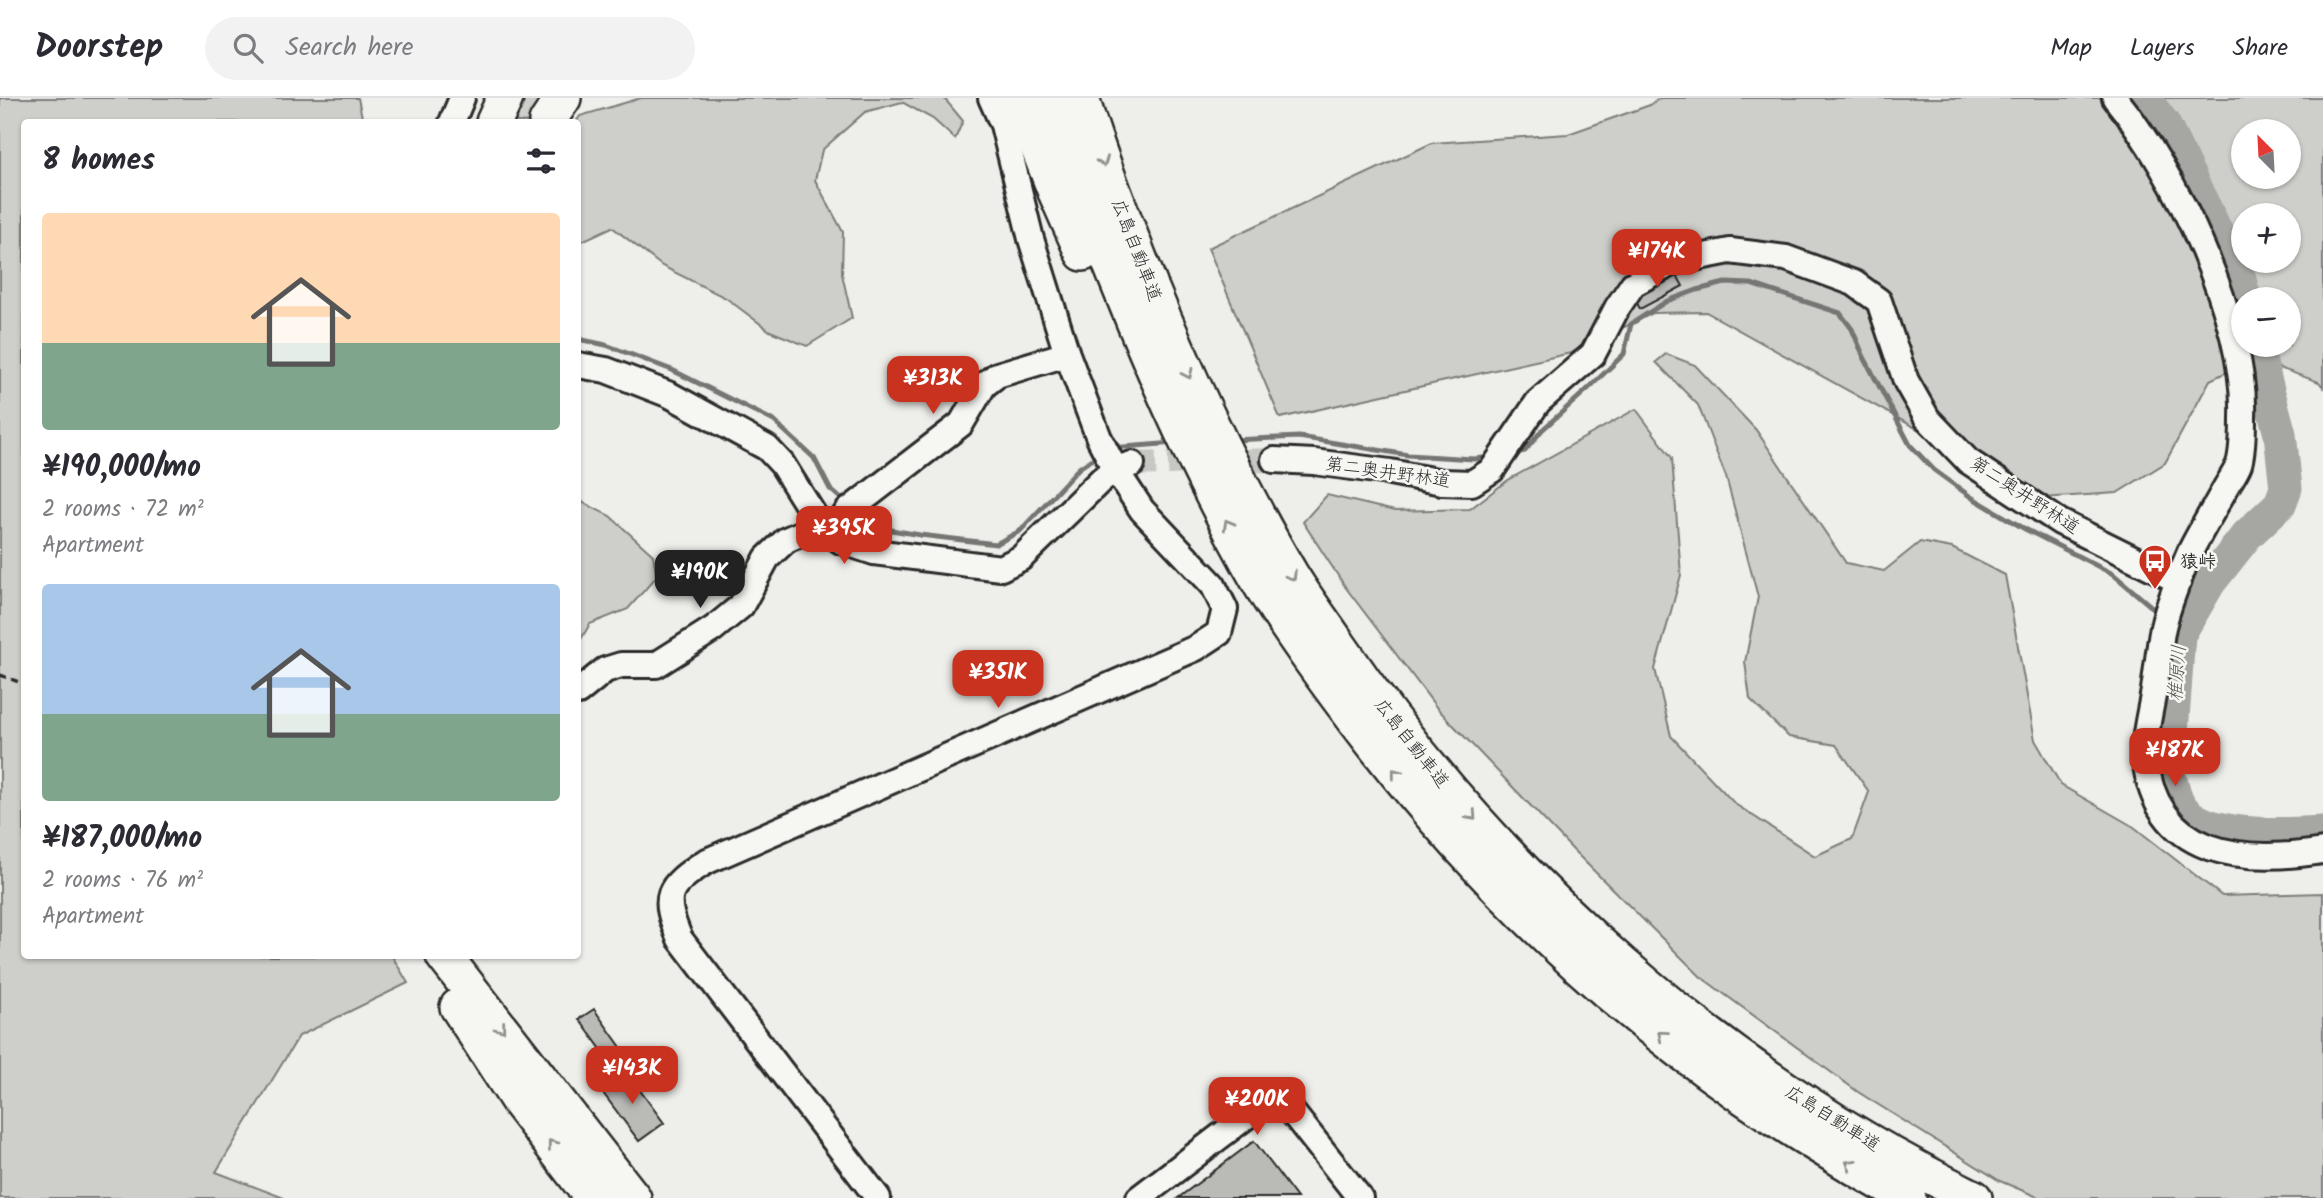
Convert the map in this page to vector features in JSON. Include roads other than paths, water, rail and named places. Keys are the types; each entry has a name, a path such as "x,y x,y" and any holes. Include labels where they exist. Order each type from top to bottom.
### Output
{"highway":[{"path":"478,119 487,98"},
{"path":"495,119 505,98"},
{"path":"549,119 563,98"},
{"path":"1019,98 1056,192 1095,279 1203,478"},
{"name":"広島自動車道","path":"1051,98 1099,237 1203,478 1264,589 1334,694 1411,792 1494,882 1588,974 1684,1054 1794,1131 1909,1198"},
{"name":"広島自動車道","path":"1081,98 1125,225 1173,341 1232,468 1291,575 1359,675 1433,773 1515,863 1610,954 1706,1033 1821,1114 1932,1178 1974,1198"},
{"path":"428,959 520,1102 593,1198"},
{"path":"446,959 633,1198"}],"street":[{"path":"453,119 462,98"},
{"path":"877,1198 680,939 670,915 669,895 680,878 705,862 1196,648 1219,633 1225,609 1213,585 1142,510 1123,467 1100,438 1068,354 1031,239 1003,125 991,98"},
{"path":"2115,98 2138,125 2175,188 2212,271 2233,337 2240,374 2243,415 2239,464 2190,552 2167,614 2145,755 2153,796 2172,825 2197,842 2232,854 2293,856 2323,852"},
{"name":"第二奥井野林道","path":"1274,460 1314,462 1442,482 1472,483 1492,470 1538,402 1593,354 1633,284 1674,262 1730,251 1786,258 1854,283 1879,301 1906,381 1927,418 1968,461 2060,522 2179,581"},
{"path":"581,690 605,670 621,665 656,665 713,629 741,606 767,558 786,540 825,529 961,424 984,385 997,375 1068,354"},
{"path":"581,366 606,370 670,394 767,448 782,464 825,529 841,541 874,552 1001,568 1021,558 1101,480 1123,467"},
{"path":"1139,1198 1277,1093 1360,1198"}],"waterway":[{"name":"椎原川","path":"2144,98 2164,124 2242,287"},
{"path":"1515,453 1525,451 1542,430 1624,354 1631,324 1667,301 1697,290 1725,283 1751,284 1840,313 1852,329 1910,445 1934,470 1971,497 2025,529 2113,574 2153,608 2159,610"},
{"path":"581,340 606,345 672,370 774,421 814,458 830,489 847,504"},
{"name":"椎原川","path":"2259,357 2280,434 2286,488 2280,504 2247,535 2210,582 2179,635 2169,775 2180,805 2191,816 2206,824 2267,834 2323,832"},
{"path":"1233,440 1299,437 1408,455 1474,459 1491,457"},
{"path":"1111,448 1175,443"},
{"path":"857,513 874,527 996,544 1020,531 1079,468 1100,454"},
{"path":"2172,615 2187,620"}],"tunnel":[{"path":"1132,464 1274,460"}],"place":[{"name":"猿峠","path":"2155,591"}]}
